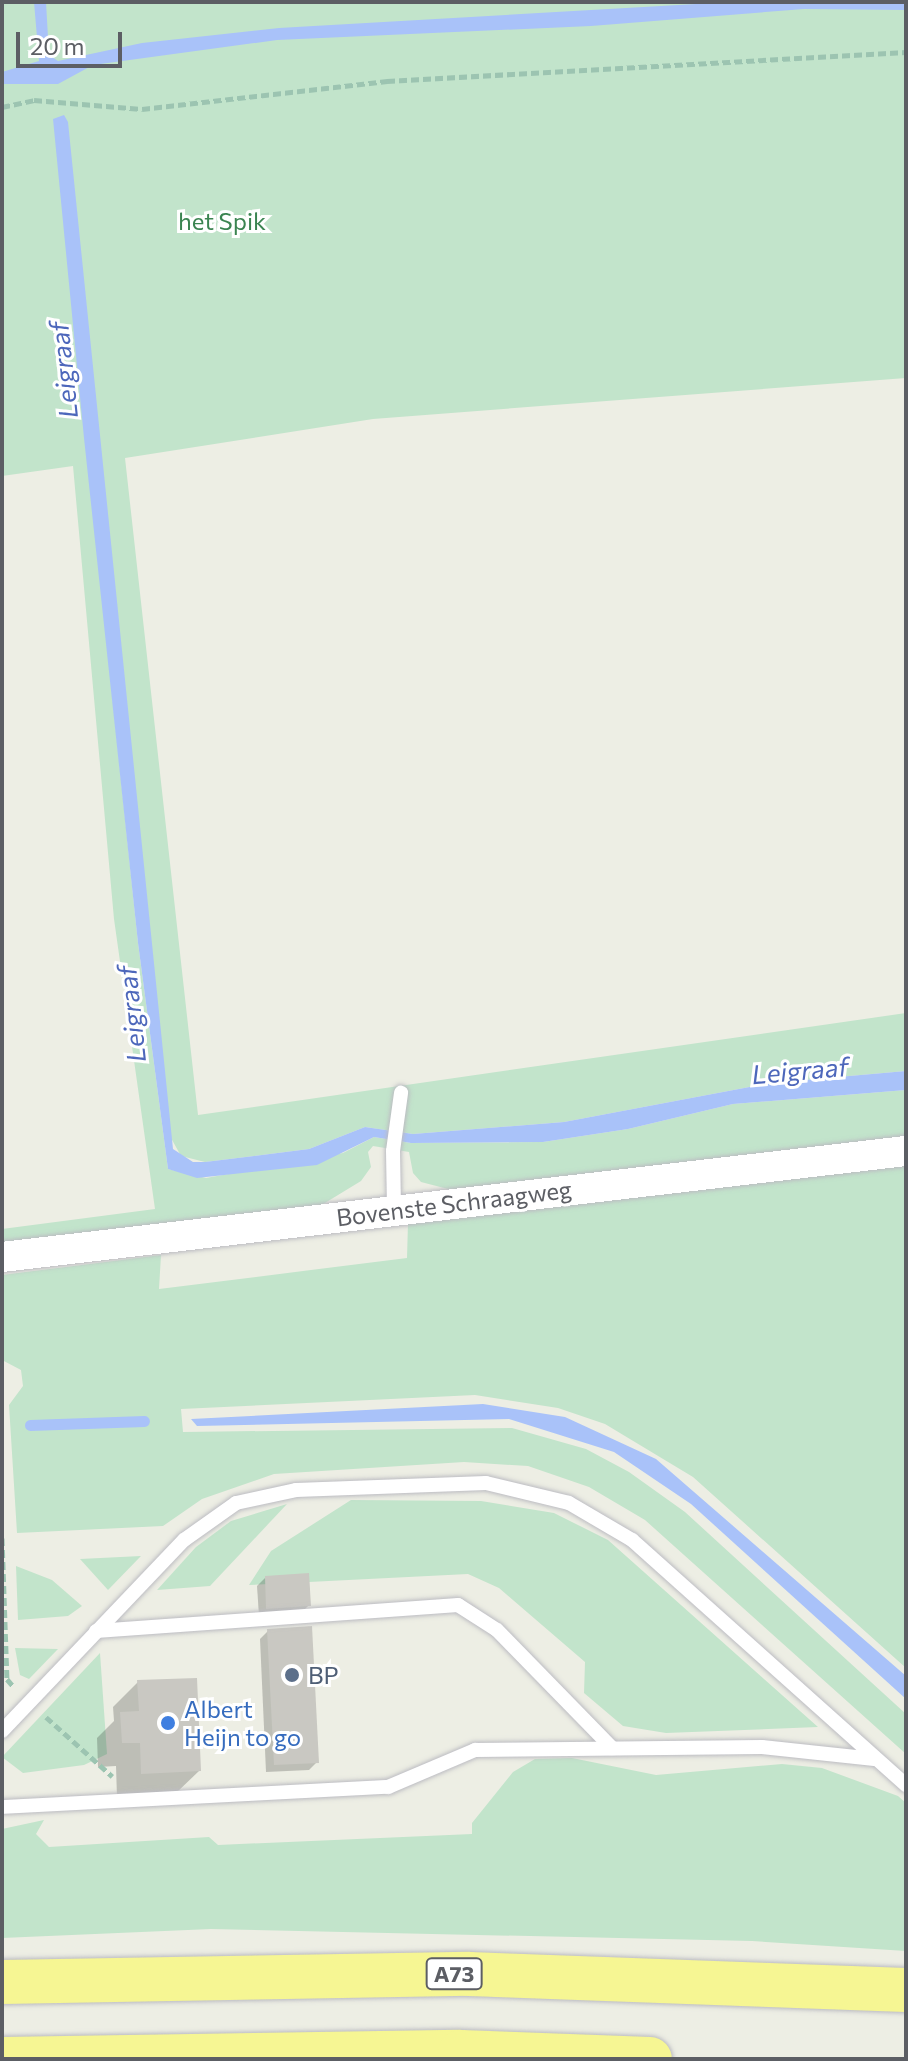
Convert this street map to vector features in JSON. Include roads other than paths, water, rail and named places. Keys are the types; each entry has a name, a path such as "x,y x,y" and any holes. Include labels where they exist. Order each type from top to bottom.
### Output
{"highway":[{"name":"A73","path":"2,1982 469,1974 906,1990"},
{"path":"2,2059 460,2052 650,2059"}],"street":[{"name":"Bovenste Schraagweg","path":"2,1257 227,1235 394,1208 906,1151"}],"lane":[{"path":"394,1208 393,1151 401,1093"},
{"path":"2,1731 184,1540 236,1503 296,1490 486,1483 545,1495 599,1517 632,1540 906,1785"},
{"path":"96,1631 458,1605 497,1630 612,1748"},
{"path":"2,1807 388,1787 475,1750 762,1747 875,1759"}],"water":[{"path":"34,2 46,2 49,55 58,61 142,43 279,28 731,2 906,2 906,10 804,9 591,26 277,40 93,65 58,84 2,84 2,72 39,61"},
{"path":"64,115 68,122 173,1149 193,1162 205,1162 309,1149 365,1127 413,1134 564,1122 770,1083 906,1071 906,1090 733,1104 628,1129 543,1142 411,1143 374,1137 317,1165 197,1178 168,1169 138,943 84,438 53,119"},
{"path":"483,1404 565,1417 656,1459 906,1676 906,1699 691,1504 614,1452 509,1419 197,1426 191,1419"}],"waterway":[{"path":"30,1425 144,1421"}],"place":[{"name":"BP","path":"292,1675"},
{"name":"Albert Heijn to go","path":"168,1723"}],"park label":[{"name":"het Spik","path":"222,221"}],"water label":[{"name":"Leigraaf","path":"63,370"},
{"name":"Leigraaf","path":"131,1014"},
{"name":"Leigraaf","path":"800,1070"}]}
